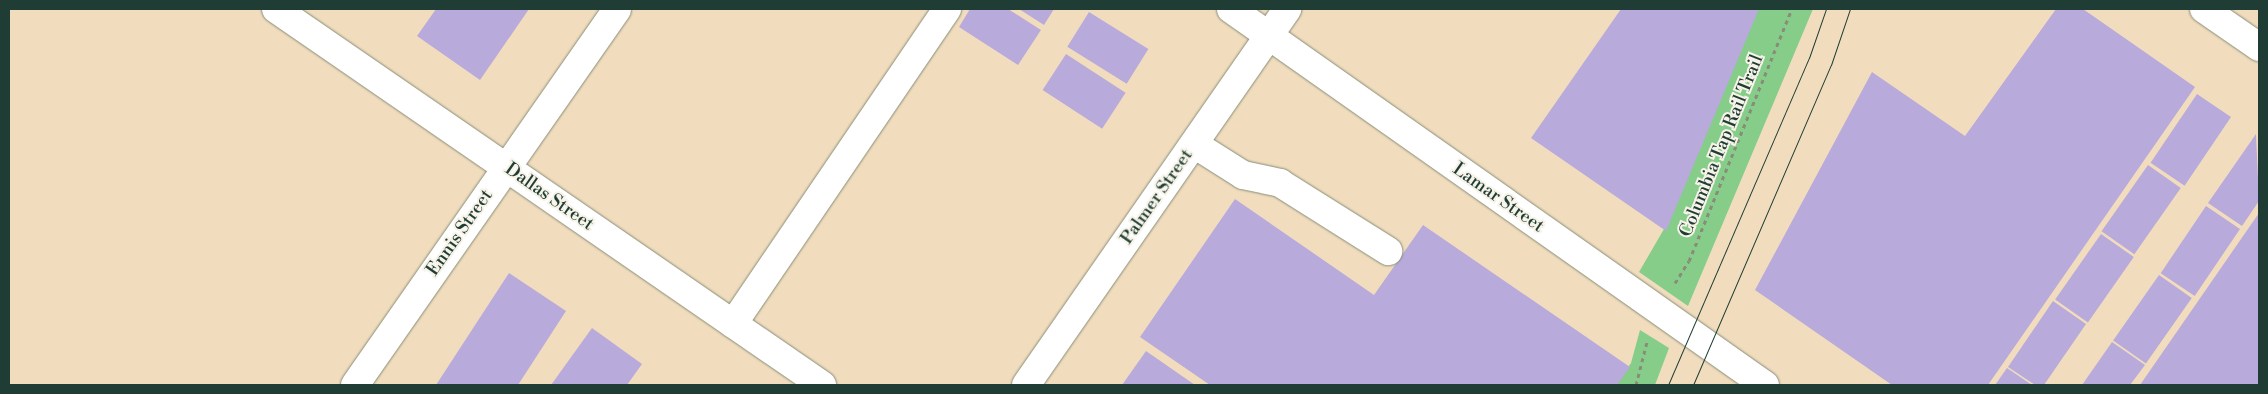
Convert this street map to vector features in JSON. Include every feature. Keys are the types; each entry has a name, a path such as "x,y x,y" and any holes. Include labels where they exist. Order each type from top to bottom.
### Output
{"street":[{"name":"Dallas Street","path":"276,9 822,385"},
{"name":"Ennis Street","path":"356,385 505,167 617,9"},
{"path":"733,324 947,9"},
{"name":"Lamar Street","path":"1231,9 1764,385"},
{"name":"Palmer Street","path":"1026,385 1288,9"},
{"path":"2204,9 2257,39"},
{"path":"1194,144 1242,175 1280,183 1388,251"}],"path":[{"name":"Columbia Tap Rail Trail","path":"1670,290 1689,261 1792,9"},
{"path":"1636,385 1648,339"}],"green space":[{"path":"1758,9 1813,9 1688,306 1639,272 1664,229"},
{"path":"1640,330 1669,348 1655,385 1616,385 1631,363"}],"building":[{"path":"436,9 529,9 480,80 417,36"},
{"path":"970,9 1008,9 1041,30 1018,65 959,27"},
{"path":"1019,9 1054,9 1044,25"},
{"path":"1621,9 1759,9 1666,231 1531,138"},
{"path":"2056,9 2083,9 2195,87 1988,385 1892,385 1755,290 1872,72 1965,136"},
{"path":"1089,12 1148,49 1127,84 1067,47"},
{"path":"1066,54 1126,93 1102,129 1043,90"},
{"path":"2197,94 2231,117 2185,186 2151,163"},
{"path":"2256,134 2259,201 2242,226 2208,203"},
{"path":"2148,165 2181,188 2134,254 2102,231"},
{"path":"1235,199 1374,295 1423,225 1630,367 1617,385 1210,385 1140,337"},
{"path":"2206,206 2240,229 2195,296 2161,273"},
{"path":"2259,213 2259,385 2140,385"},
{"path":"2101,234 2134,257 2088,322 2055,300"},
{"path":"509,273 566,311 518,385 436,385"},
{"path":"2159,275 2192,298 2146,363 2113,341"},
{"path":"2053,301 2086,324 2044,385 2035,385 2008,367"},
{"path":"592,328 642,364 627,385 551,385"},
{"path":"2112,342 2145,365 2130,385 2082,385"},
{"path":"1146,351 1195,385 1122,385"},
{"path":"2007,368 2032,385 1995,385"}],"tram line":[{"path":"1668,385 1809,58 1826,9"},
{"path":"1693,385 1831,65 1850,9"}]}
